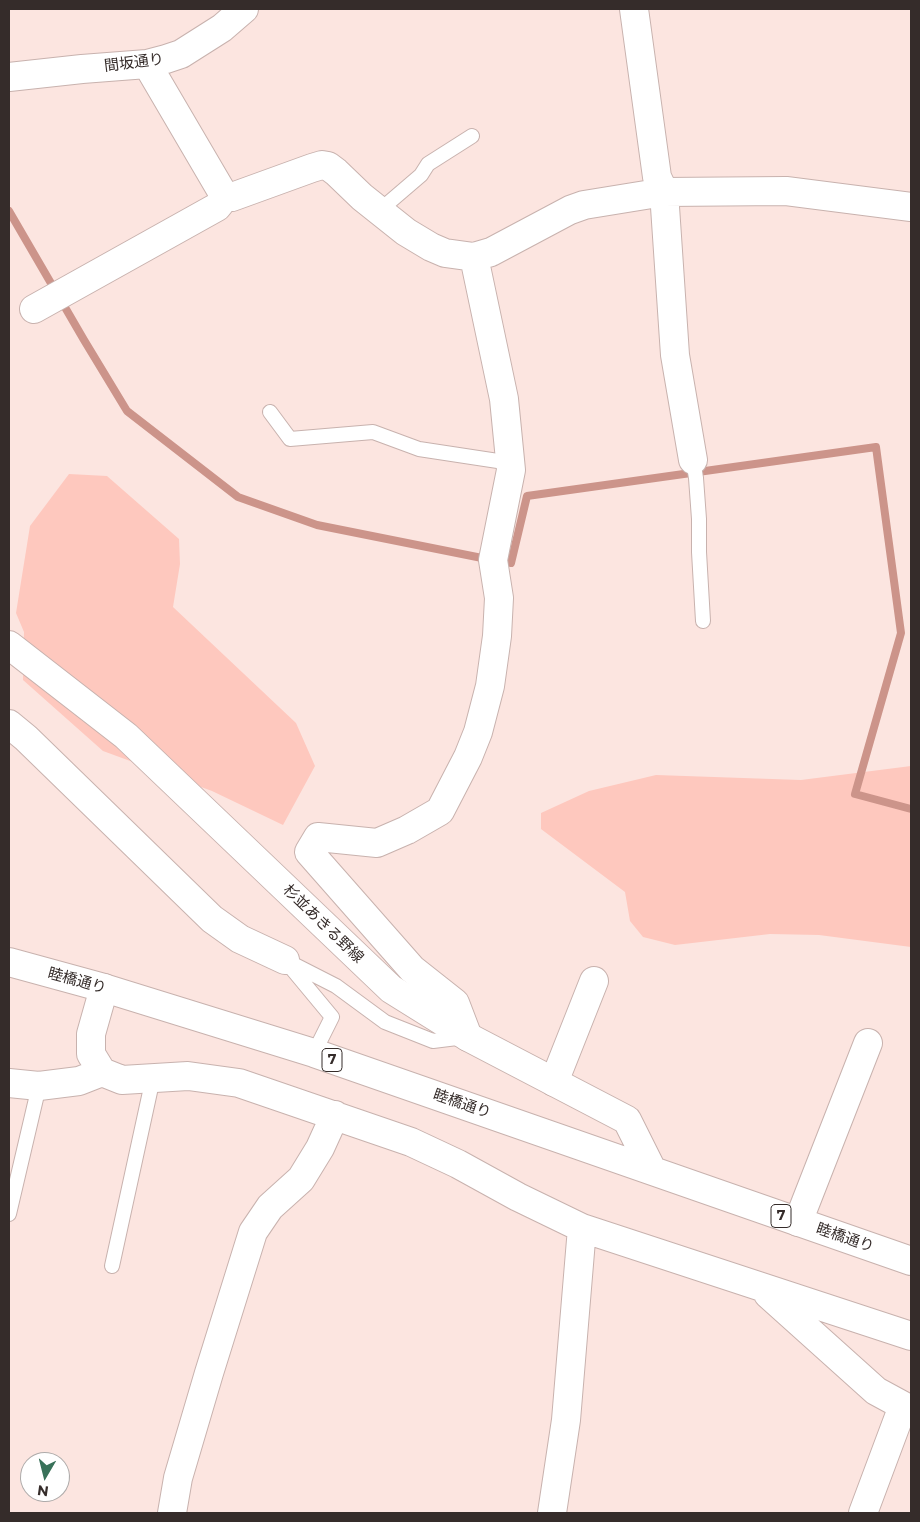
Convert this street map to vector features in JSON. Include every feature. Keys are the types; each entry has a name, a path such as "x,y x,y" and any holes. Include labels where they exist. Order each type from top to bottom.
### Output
{"street":[{"name":"間坂通り","path":"9,77 147,64 166,60 181,54 222,28 244,9"},
{"path":"634,9 657,177 664,192 675,356 695,469"},
{"path":"147,64 225,197"},
{"path":"225,197 232,197 322,165 328,166 362,197 406,232 445,253 474,257 491,252 570,210 584,205 664,192 786,191 911,207"},
{"path":"49,300 217,207 225,197"},
{"path":"468,1037 455,1003 412,969 309,852 318,837 377,843 407,830 440,811 468,757 478,732 490,686 497,636 499,598 493,560 511,470 504,399 474,257"},
{"name":"杉並あきる野線","path":"9,645 126,736 391,989 468,1037 628,1120 652,1170"},
{"path":"9,724 26,738 212,919 240,939 285,960"},
{"name":"睦橋通り","path":"9,962 104,988 314,1053 911,1261"},
{"path":"554,1082 594,981"},
{"path":"104,988 92,1034 91,1054 102,1072 122,1080 188,1076 239,1083 411,1142 582,1228 911,1336"},
{"path":"798,1222 868,1043"},
{"path":"9,1083 39,1086 80,1081 102,1072"},
{"path":"172,1513 178,1478 253,1232 270,1207 301,1179 320,1148 335,1115"},
{"path":"552,1513 566,1420 582,1228"},
{"path":"760,1287 876,1391 907,1408 863,1513"}],"lane":[{"path":"379,211 421,175 428,164 472,136"},
{"path":"270,412 290,439 373,432 419,449 510,463"},
{"path":"695,469 703,621"},
{"path":"285,960 336,986 385,1022 433,1041 468,1037"},
{"path":"285,960 332,1017 314,1053"},
{"path":"112,1266 153,1078"},
{"path":"9,1214 39,1086"}],"shaded area":[{"path":"69,474 107,476 179,539 180,564 173,607 296,723 315,766 283,825 212,791 103,751 23,680 24,632 16,613 30,526"},
{"path":"911,766 911,947 819,935 770,934 675,945 643,937 630,921 625,892 541,829 541,813 589,791 656,775 801,780"}],"waterway":[{"path":"9,211 127,411 238,497 317,525 487,559"},
{"path":"499,561 511,563 527,496 876,447 901,633 855,794 911,809"}]}
